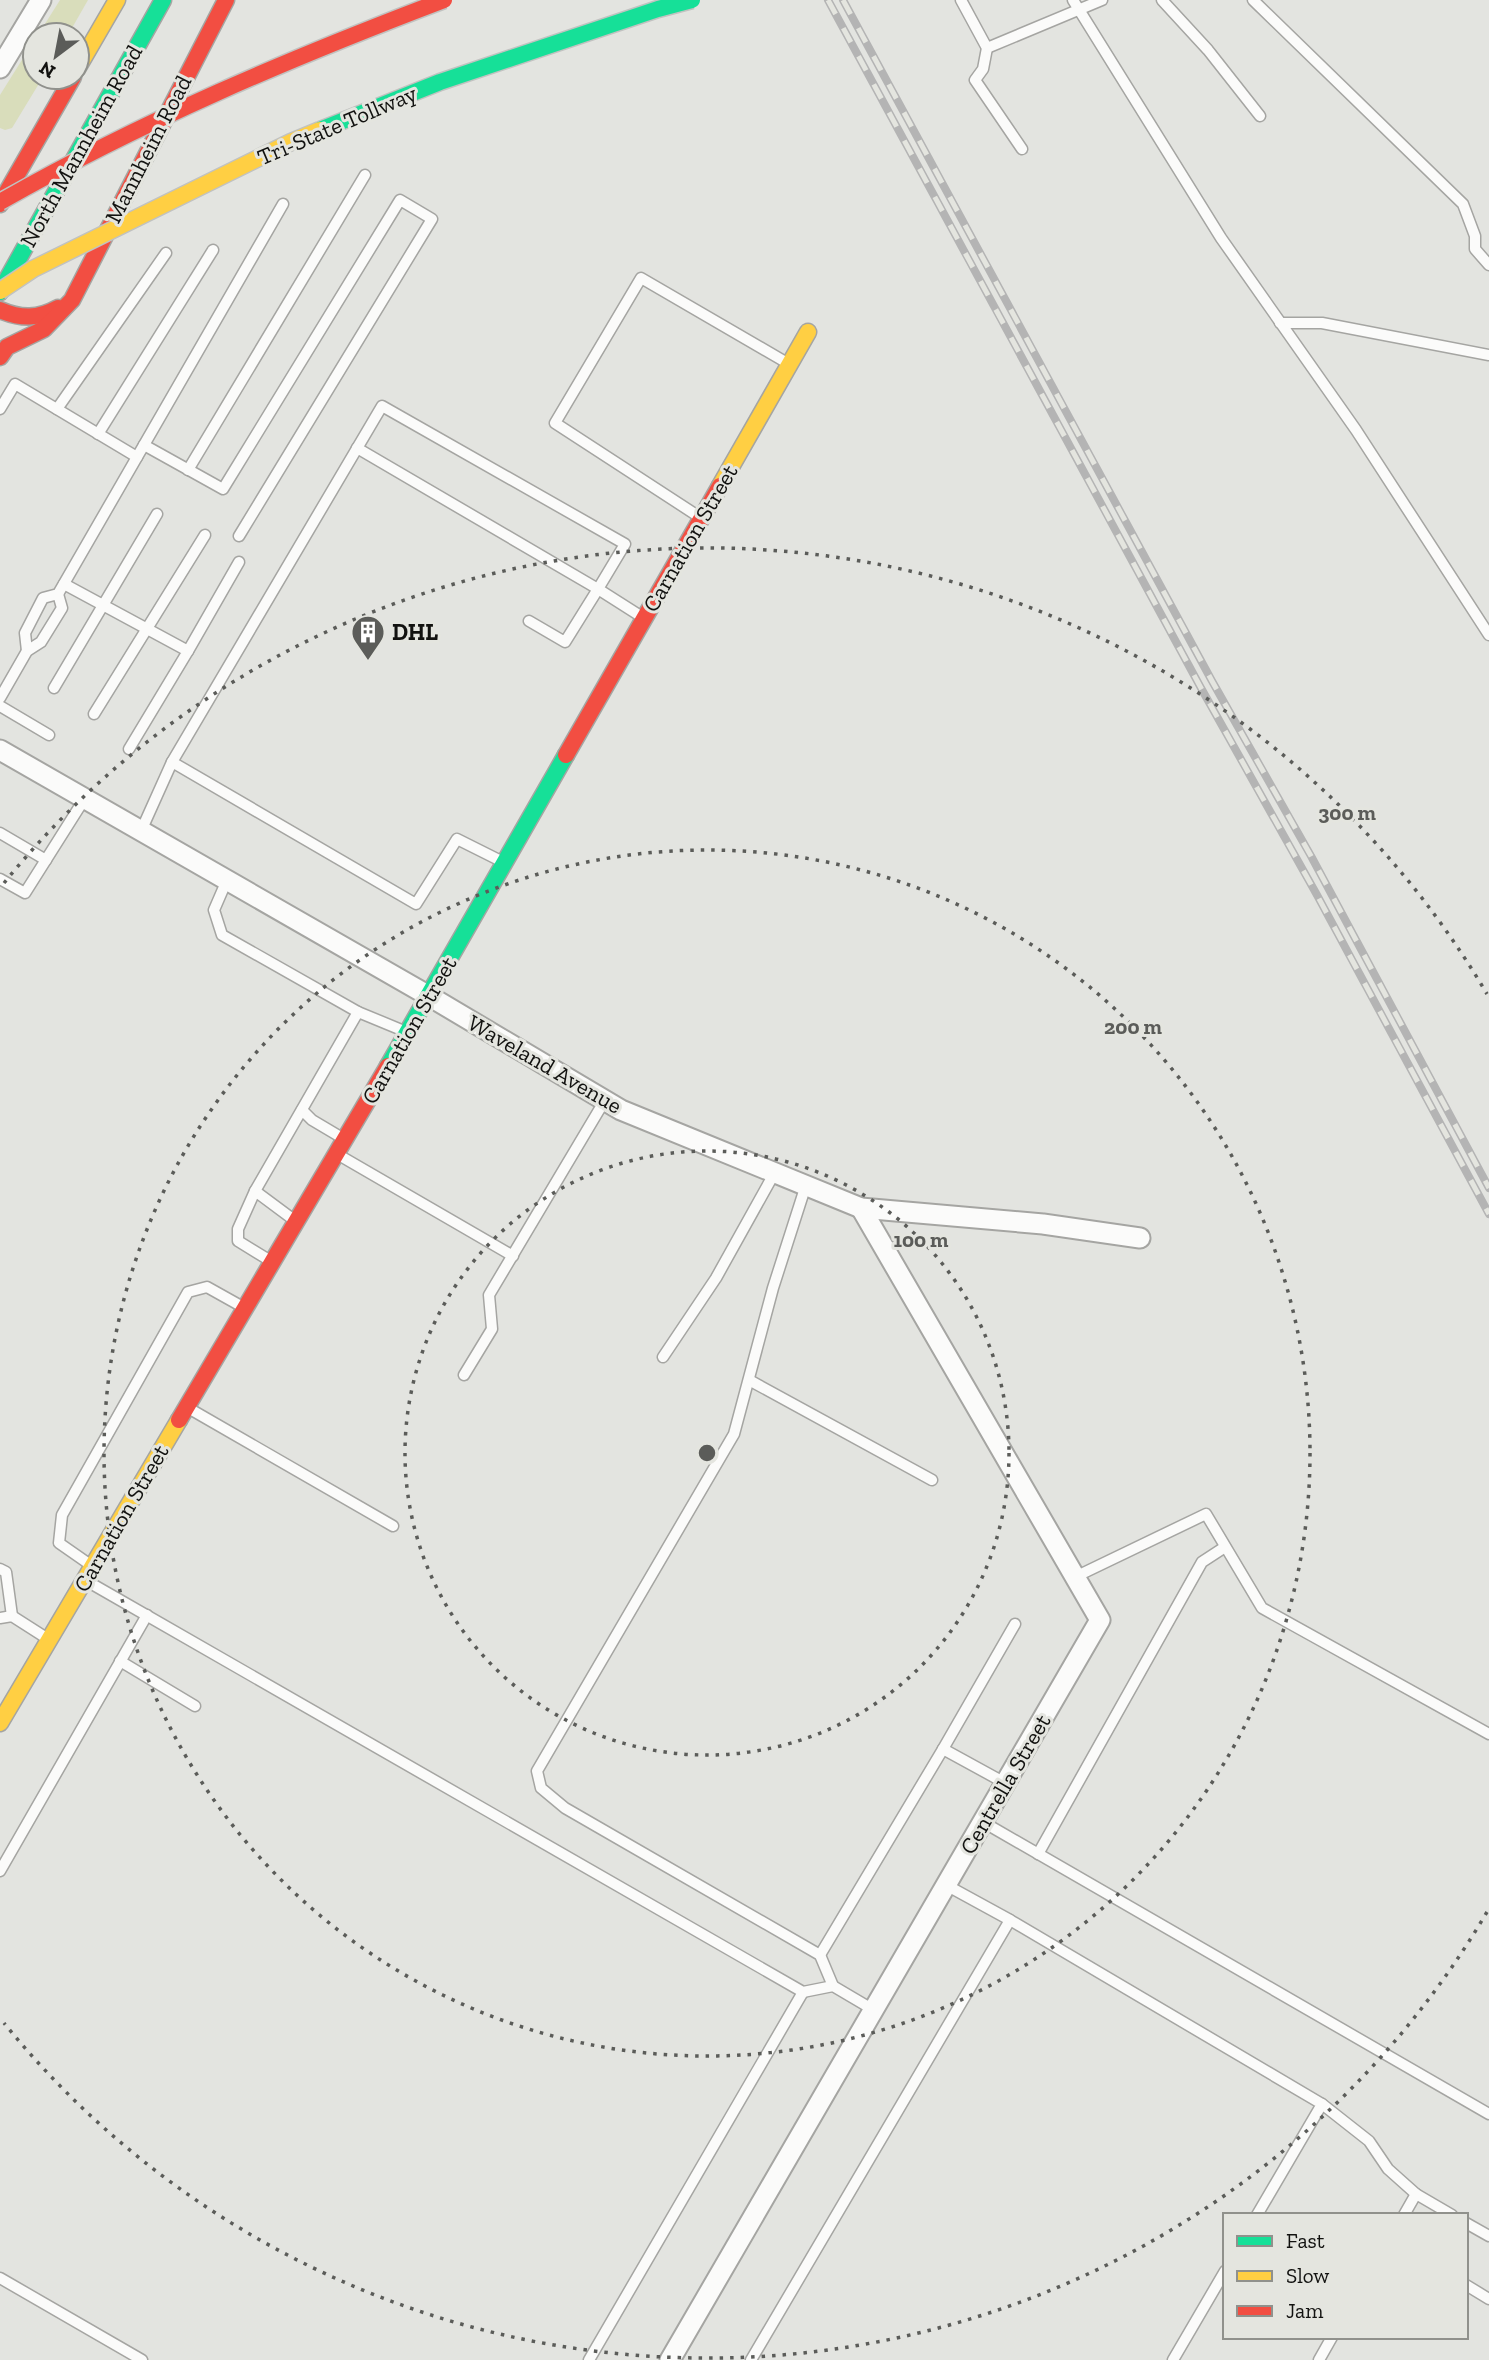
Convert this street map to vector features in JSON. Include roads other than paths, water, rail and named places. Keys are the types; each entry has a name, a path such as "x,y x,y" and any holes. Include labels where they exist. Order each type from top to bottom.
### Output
{"main road":[{"name":"North Mannheim Road","path":"0,291 163,0"},
{"name":"Mannheim Road","path":"0,357 7,347 44,329 72,300 226,0"},
{"path":"1,195 198,99 318,47 444,0"},
{"name":"Tri-State Tollway","path":"0,291 33,269 292,142 440,82 692,0"},
{"name":"North Mannheim Road","path":"91,45 113,7"},
{"name":"North Mannheim Road","path":"1,195 64,91"},
{"path":"0,310 28,319 50,313 72,300"},
{"name":"Carnation Street","path":"0,1723 429,996 808,331"}],"street":[{"path":"0,68 32,3"},
{"name":"Waveland Avenue","path":"0,750 429,996 621,1110 861,1208 1043,1224 1140,1238"},
{"name":"Centrella Street","path":"670,2360 1100,1620 861,1208"}],"lane":[{"path":"961,0 987,48 983,69 975,80 1022,149"},
{"path":"987,48 1076,4 1102,0"},
{"path":"1162,0 1208,50 1260,116"},
{"path":"1253,0 1463,204 1475,236 1475,249 1489,265"},
{"path":"1076,4 1221,238 1356,430 1489,635"},
{"path":"188,470 365,175"},
{"path":"144,445 223,489 400,200 432,219 239,536"},
{"path":"27,651 25,633 43,598 58,594 283,204"},
{"path":"98,434 212,250"},
{"path":"57,409 166,253"},
{"path":"702,518 555,423 641,278 790,364"},
{"path":"1280,323 1322,323 1489,355"},
{"path":"0,409 15,384 137,457"},
{"path":"141,831 172,762 382,406 625,544 565,642 529,621"},
{"path":"357,448 645,618"},
{"path":"54,688 156,514"},
{"path":"94,715 205,535"},
{"path":"129,750 239,562"},
{"path":"64,584 188,651"},
{"path":"0,698 27,651 41,642 62,608 58,594"},
{"path":"0,706 49,735"},
{"path":"172,762 416,904 457,839 505,863"},
{"path":"0,879 25,893 85,798"},
{"path":"0,833 46,860"},
{"path":"227,880 214,910 222,935 358,1012 407,1033"},
{"path":"272,1263 238,1241 238,1229 255,1191 358,1012"},
{"path":"464,1375 492,1329 489,1295 605,1100"},
{"path":"302,1110 340,1147 513,1256"},
{"path":"663,1357 716,1278 775,1171"},
{"path":"806,1184 773,1287 734,1434 537,1771 541,1788 565,1808 820,1955 833,1986 872,2009"},
{"path":"255,1191 296,1221"},
{"path":"245,1308 207,1287 188,1292 62,1516 58,1544 88,1573 147,1615 803,1992 833,1986"},
{"path":"749,1380 932,1480"},
{"path":"186,1407 393,1526"},
{"path":"1076,1577 1206,1514 1262,1608 1489,1734"},
{"path":"1038,1854 1202,1562 1226,1547"},
{"path":"0,1569 6,1572 12,1616"},
{"path":"0,1871 147,1615"},
{"path":"0,1618 12,1616 49,1640"},
{"path":"820,1955 1015,1624"},
{"path":"120,1661 195,1706"},
{"path":"943,1749 1005,1783"},
{"path":"983,1822 1489,2114"},
{"path":"946,1885 1322,2104 1369,2141 1388,2169 1416,2194 1449,2213"},
{"path":"751,2360 1010,1920"},
{"path":"589,2360 803,1992"},
{"path":"1258,2213 1322,2104"},
{"path":"1405,2213 1416,2194"},
{"path":"1468,2224 1489,2236"},
{"path":"1173,2360 1223,2274"},
{"path":"0,2278 142,2360"},
{"path":"1468,2286 1489,2298"},
{"path":"1319,2360 1331,2339"}],"railway":[{"path":"828,0 1489,1214"},
{"path":"843,0 1212,681 1311,856 1489,1188"}],"place":[{"name":"DHL","path":"368,662"}]}
